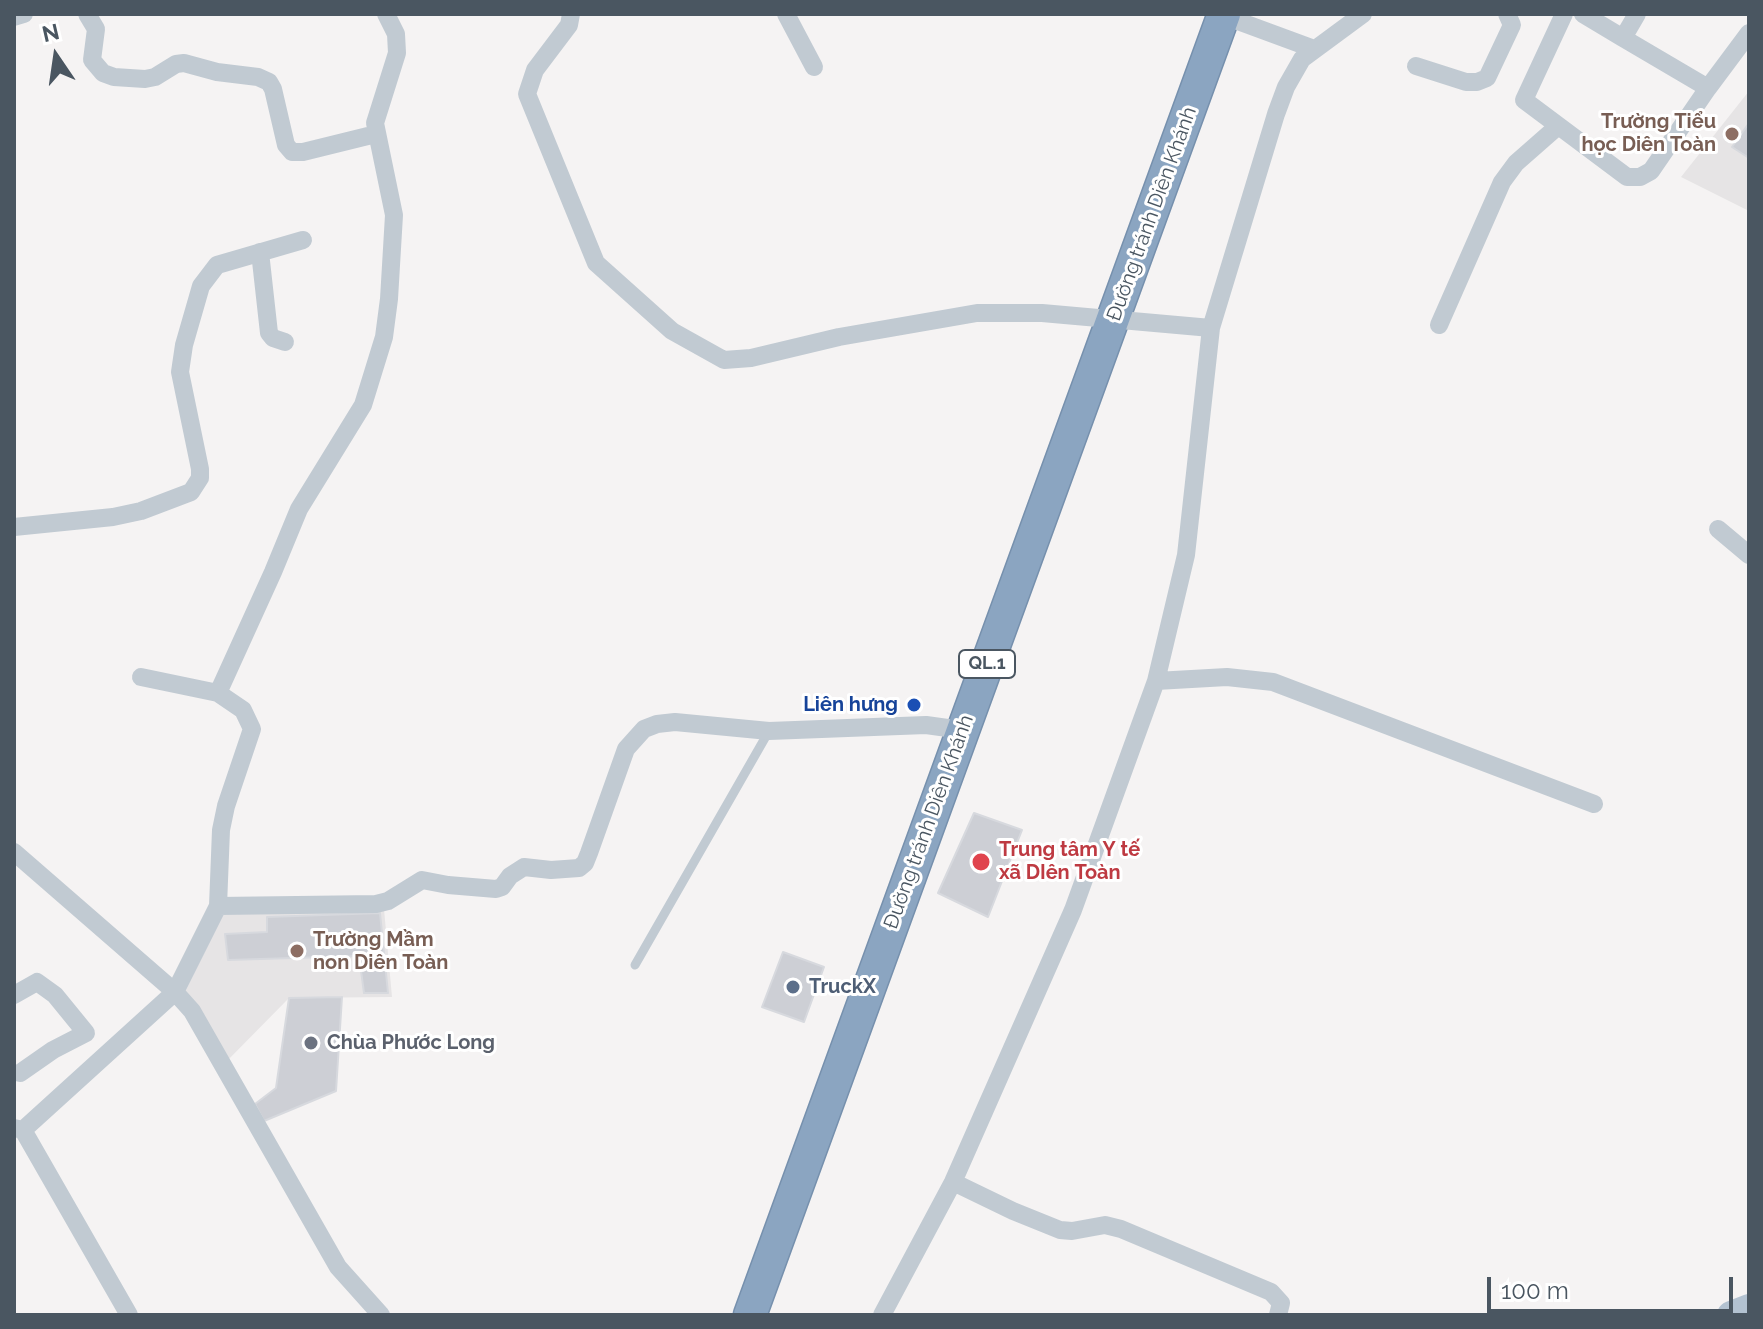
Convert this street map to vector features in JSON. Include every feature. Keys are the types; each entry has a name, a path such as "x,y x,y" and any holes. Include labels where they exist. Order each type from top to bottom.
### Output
{"highway":[{"name":"Đường tránh Diên Khánh","path":"750,1315 1115,318 1222,15"}],"main road":[{"path":"1731,1315 1749,1308"}],"street":[{"path":"14,17 24,14"},
{"path":"87,14 96,29 92,60 103,73 114,77 145,79 184,63 217,72 258,77 269,82 286,145 292,152 376,134"},
{"path":"218,693 273,572 292,522 363,405 379,357 389,299 394,215 376,134 376,113 388,88 397,53 396,34 386,14"},
{"path":"571,14 569,25 535,70 527,94 596,263 672,331 724,360 751,358 839,337 977,313 1115,318 1211,328"},
{"path":"786,14 814,67"},
{"path":"882,1315 953,1182 1073,910 1156,681 1186,555 1211,328 1281,101 1302,59 1363,14"},
{"path":"1416,66 1466,82 1487,78 1512,25 1507,14"},
{"path":"1564,14 1524,100 1627,177 1640,177 1651,171 1749,33"},
{"path":"1583,14 1708,88"},
{"path":"1623,38 1637,14"},
{"path":"1222,15 1314,49"},
{"path":"1439,325 1502,182 1516,163 1557,127"},
{"path":"14,527 113,517 141,511 191,492 200,478 200,469 180,372 184,345 201,286 217,265 303,240"},
{"path":"260,252 269,333 285,342"},
{"path":"1718,529 1749,555"},
{"path":"129,1315 19,1129 175,992 218,906 221,830 252,729 243,710 218,693 141,677"},
{"path":"1156,681 1227,677 1273,682 1594,804"},
{"path":"218,906 376,904 388,901 422,880 489,889 502,887 510,876 524,867 579,868 589,853 626,749 644,729 675,722 769,731 926,725 962,730"},
{"path":"14,852 175,992 192,1011 338,1267 381,1315"},
{"path":"14,995 37,982 55,995 86,1033 53,1050 20,1073"},
{"path":"953,1182 1060,1230 1105,1225 1121,1229 1271,1292 1281,1303 1278,1315"}],"lane":[{"path":"635,965 769,731"}],"shaded area":[{"name":"Trường Tiểu học Diên Toàn","path":"1749,91 1749,211 1681,177"},
{"name":"Trường Mầm non Diên Toàn","path":"384,909 392,997 289,998 224,1064 185,992 225,910"}],"building":[{"path":"1749,123 1749,158 1732,147"},
{"name":"Trung tâm Y tế xã DIên Toàn","path":"974,813 1022,830 988,917 938,893"},
{"path":"380,913 388,993 364,993 359,956 228,960 225,934 267,932 267,917"},
{"name":"TruckX","path":"783,952 824,967 804,1022 762,1007"},
{"name":"Chùa Phước Long","path":"342,997 336,1091 264,1121 255,1104 276,1088 289,998"}],"place":[{"name":"Trường Tiểu học Diên Toàn","path":"1732,134"},
{"name":"Liên hưng","path":"914,705"},
{"name":"Trung tâm Y tế xã DIên Toàn","path":"981,862"},
{"name":"Trường Mầm non Diên Toàn","path":"297,951"},
{"name":"TruckX","path":"793,987"},
{"name":"Chùa Phước Long","path":"311,1043"}]}
